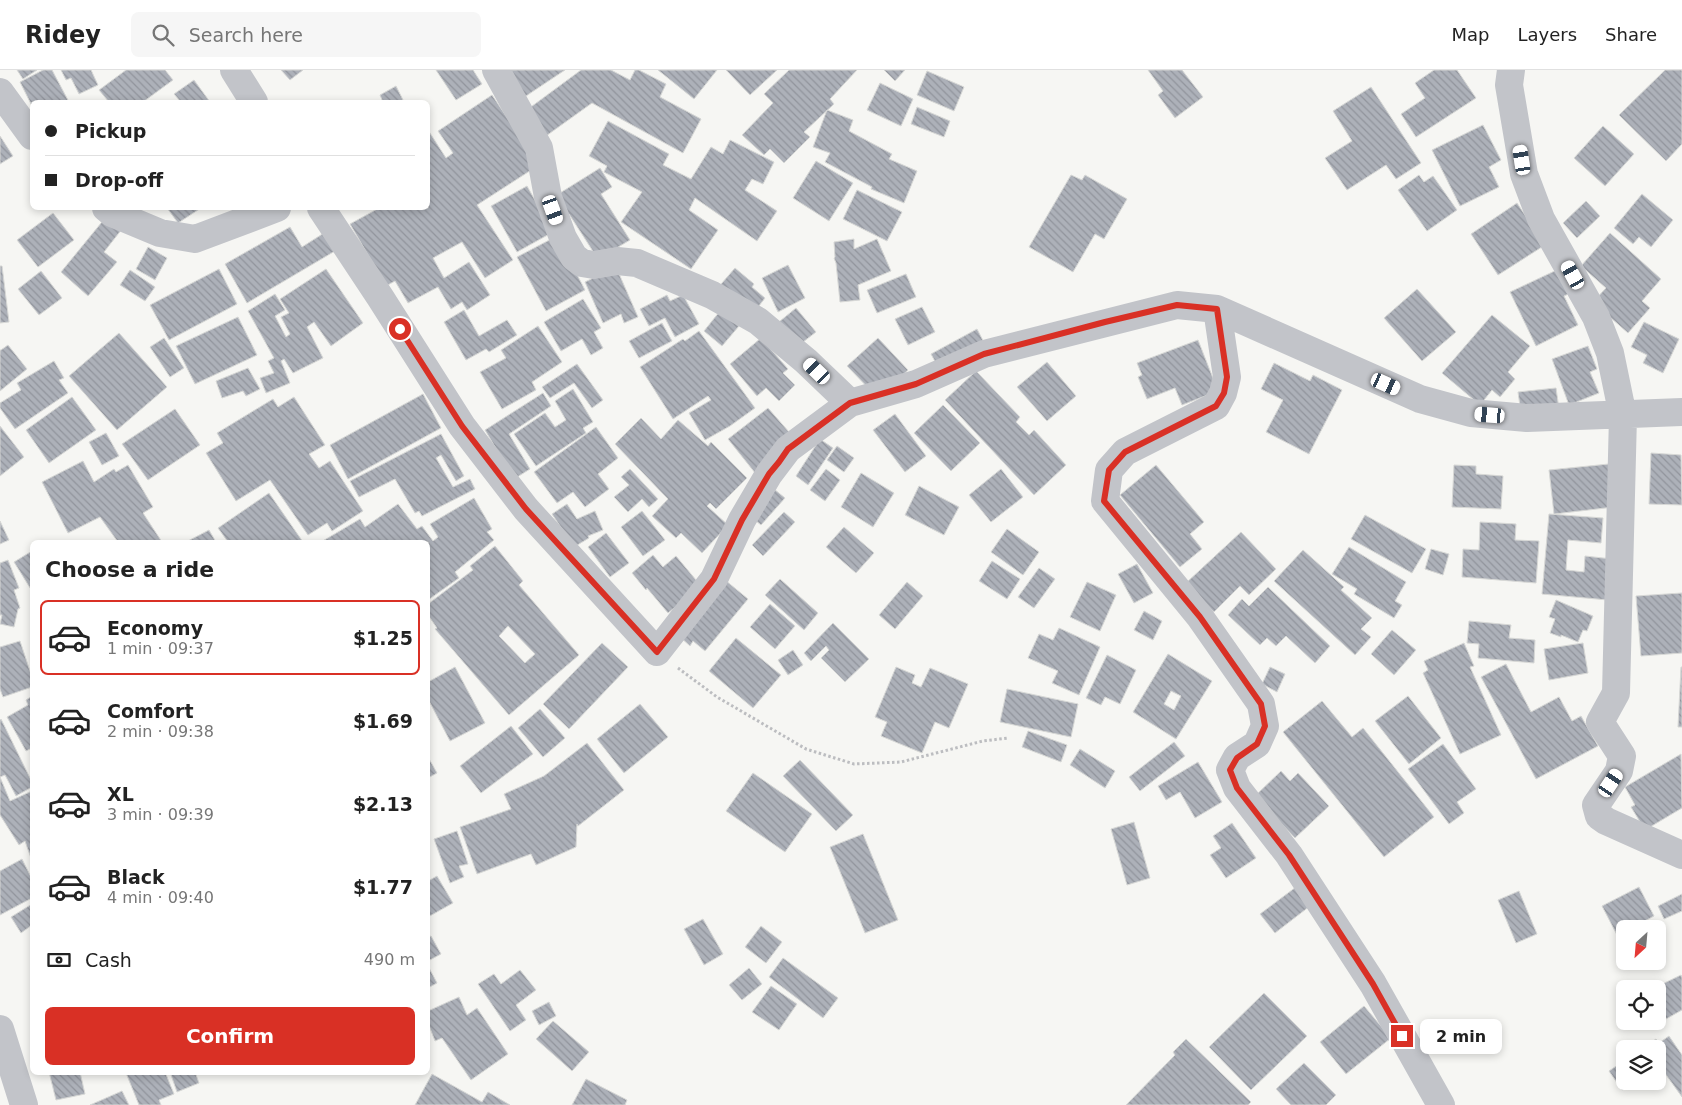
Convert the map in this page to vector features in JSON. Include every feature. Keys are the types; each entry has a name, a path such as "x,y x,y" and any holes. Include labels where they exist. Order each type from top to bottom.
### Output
{"street":[{"path":"234,70 253,100"},
{"path":"496,70 539,148 548,196 563,238 574,257 582,263 594,265 617,261 636,263 712,295 758,321 806,361 850,403"},
{"path":"1511,70 1509,84 1524,174 1542,219 1596,317 1610,354 1623,416 1616,693 1600,722 1622,756 1619,771 1596,805 1599,816 1606,821 1682,855"},
{"path":"0,92 30,133"},
{"path":"108,210 160,233 195,239 272,210"},
{"path":"321,210 380,297 462,426 526,509 657,652 714,579 742,520 769,474 788,449 850,403 916,384 984,354 1096,324 1177,305 1217,309 1420,399 1471,413 1527,418 1623,416 1682,412"},
{"path":"1217,309 1227,377 1224,393 1216,406 1125,452 1109,470 1104,501 1200,617 1261,704 1265,726 1257,744 1237,758 1230,770 1237,788 1289,855 1373,984 1441,1105"},
{"path":"0,1029 24,1105"}],"path":[{"path":"657,652 717,697 806,749 854,764 901,762 982,741 1008,738"}],"building":[{"path":"17,70 37,70 23,79"},
{"path":"43,70 52,70 68,100 30,100 30,102 20,82"},
{"path":"61,70 91,70 98,85 79,94 71,78 66,80"},
{"path":"126,70 165,70 173,80 146,100 107,100 99,90"},
{"path":"281,70 303,70 290,80"},
{"path":"436,70 473,70 482,84 456,100"},
{"path":"497,70 565,70 517,102"},
{"path":"581,70 611,70 630,80 635,70 639,70 666,84 660,97 701,119 683,153 592,103 539,141 520,115"},
{"path":"658,70 717,70 694,99"},
{"path":"726,70 777,70 750,95"},
{"path":"789,70 857,70 830,99 834,104 804,132 810,137 784,163 770,149 764,155 742,135 773,103 764,94"},
{"path":"884,70 905,70 895,81"},
{"path":"1148,70 1182,70 1203,97 1175,118 1158,95 1163,91"},
{"path":"1434,70 1457,70 1476,98 1416,137 1401,114 1425,98 1415,83"},
{"path":"1665,70 1682,70 1682,144 1666,161 1619,115"},
{"path":"927,71 964,87 954,111 917,95"},
{"path":"194,80 209,100 179,100 174,94"},
{"path":"880,83 913,99 901,126 867,110"},
{"path":"396,86 403,100 382,100 380,95"},
{"path":"1371,87 1421,163 1396,179 1386,165 1347,190 1325,158 1352,141 1333,111"},
{"path":"492,95 539,165 477,205 513,260 485,278 462,242 433,258 444,278 469,262 490,295 467,310 462,302 451,309 438,287 408,303 395,281 386,286 350,224 375,210 430,210 430,133 446,158 453,153 438,131"},
{"path":"917,107 950,121 944,137 911,124"},
{"path":"827,110 853,120 849,131 892,154 889,159 917,171 904,203 871,189 872,187 825,162 830,153 813,147"},
{"path":"608,121 669,154 663,165 691,179 711,147 723,154 730,140 774,162 763,184 752,179 745,190 777,211 757,241 695,198 689,210 718,230 691,269 621,222 642,192 604,172 607,166 589,156"},
{"path":"1483,125 1501,160 1489,167 1499,187 1460,206 1432,150"},
{"path":"1603,126 1634,154 1605,186 1574,158"},
{"path":"0,136 13,156 0,164"},
{"path":"816,161 853,183 829,221 793,198"},
{"path":"600,168 612,187 601,194 630,240 598,259 569,214 565,217 552,198"},
{"path":"1071,175 1082,180 1085,175 1127,199 1104,239 1095,234 1073,272 1029,247"},
{"path":"1419,175 1424,182 1433,176 1457,210 1427,231 1398,190"},
{"path":"527,186 553,232 517,252 491,206"},
{"path":"857,190 902,212 887,241 843,219"},
{"path":"1642,194 1673,220 1651,247 1639,237 1633,244 1614,228"},
{"path":"1586,201 1600,216 1577,238 1563,223"},
{"path":"1517,203 1545,245 1498,275 1471,234"},
{"path":"168,210 198,210 178,223"},
{"path":"53,213 74,240 38,267 17,240"},
{"path":"106,217 122,229 104,252 117,262 88,296 61,272"},
{"path":"290,227 302,247 324,233 335,251 247,303 225,264"},
{"path":"1610,233 1661,279 1642,301 1650,308 1628,333 1593,302 1606,288 1581,266"},
{"path":"557,236 585,290 546,311 517,257"},
{"path":"854,239 854,249 877,239 891,271 858,285 860,300 840,302 834,258 834,242"},
{"path":"148,247 167,258 155,280 136,269"},
{"path":"788,265 805,298 778,312 762,278"},
{"path":"0,266 2,266 9,322 0,323"},
{"path":"616,267 638,317 624,323 621,314 603,323 585,282"},
{"path":"735,268 754,284 752,287 765,298 752,315 715,291"},
{"path":"1561,268 1573,292 1564,296 1578,325 1536,346 1510,292"},
{"path":"219,269 237,304 169,340 150,305"},
{"path":"326,269 363,323 331,346 314,322 307,327 323,358 293,373 284,359 281,361 290,383 266,393 260,378 274,373 268,361 274,358 248,311 275,294 285,310 275,316 286,337 290,334 281,317 289,313 280,299"},
{"path":"130,270 155,287 145,301 120,285"},
{"path":"41,271 62,298 39,315 18,289"},
{"path":"906,274 916,297 877,313 867,290"},
{"path":"1417,289 1456,332 1422,361 1384,318"},
{"path":"667,295 670,301 683,295 699,324 675,337 665,318 649,326 640,309"},
{"path":"583,299 601,328 594,332 603,348 591,355 582,339 561,351 544,322"},
{"path":"922,307 935,332 908,345 895,319"},
{"path":"796,308 816,332 794,349 774,326"},
{"path":"464,310 479,336 507,320 517,335 489,352 486,349 466,360 444,322"},
{"path":"720,311 739,326 722,346 704,331"},
{"path":"1492,315 1530,346 1508,372 1515,379 1500,397 1492,390 1480,405 1442,373"},
{"path":"238,317 257,355 195,384 176,346"},
{"path":"1644,322 1679,339 1663,373 1643,363 1647,355 1631,347"},
{"path":"662,323 672,341 639,358 629,341"},
{"path":"538,326 562,362 532,382 536,390 502,409 480,372 506,358 501,350"},
{"path":"977,329 989,352 943,376 931,354"},
{"path":"699,331 755,408 730,426 705,440 689,413 711,400 708,396 673,419 640,367 683,339 685,341"},
{"path":"119,333 167,387 117,430 69,376"},
{"path":"164,338 184,368 170,377 150,347"},
{"path":"761,338 788,369 783,373 795,385 779,401 766,388 757,396 730,364"},
{"path":"878,338 908,370 878,398 847,366"},
{"path":"1198,340 1218,391 1182,405 1175,388 1147,399 1138,377 1142,375 1137,363"},
{"path":"8,345 27,369 0,391 0,350"},
{"path":"1588,346 1597,369 1590,372 1599,393 1569,405 1552,359"},
{"path":"54,361 64,378 59,380 68,393 15,429 0,408 0,403 21,390 17,383"},
{"path":"1047,362 1076,396 1047,421 1017,387"},
{"path":"1274,363 1310,381 1313,375 1342,390 1309,454 1266,432 1283,400 1261,389"},
{"path":"577,364 603,400 592,408 574,383 550,398 542,387"},
{"path":"248,368 260,389 246,396 243,391 222,398 216,381"},
{"path":"976,371 1020,417 1016,422 1029,435 1034,430 1066,465 1034,495 945,400"},
{"path":"1556,388 1559,409 1521,413 1518,392"},
{"path":"573,389 593,422 583,428 586,433 536,466 514,434 545,413 555,427 566,420 555,401"},
{"path":"543,393 551,406 509,434 530,469 514,479 485,430"},
{"path":"423,394 441,428 348,479 330,445"},
{"path":"72,397 96,430 49,463 26,430"},
{"path":"294,397 325,445 309,454 319,468 330,461 363,511 332,531 327,523 308,535 270,480 236,501 206,453 223,443 217,433 273,399 278,407"},
{"path":"943,405 980,443 951,471 914,433"},
{"path":"768,408 789,432 760,479 728,439"},
{"path":"175,409 200,445 148,480 122,444"},
{"path":"895,414 926,456 905,472 873,430"},
{"path":"641,418 661,439 678,420 708,446 711,442 747,478 716,509 710,503 707,506 728,525 702,553 681,533 676,538 652,516 668,499 615,444"},
{"path":"0,426 24,457 0,476"},
{"path":"596,427 618,458 598,474 609,489 585,507 573,492 557,503 534,472"},
{"path":"106,433 119,456 102,465 89,442"},
{"path":"441,434 464,476 456,481 441,455 436,458 453,487 470,479 475,489 422,516 419,511 415,513 395,479 359,497 350,481"},
{"path":"820,439 833,448 808,485 796,476"},
{"path":"837,446 854,458 844,472 827,460"},
{"path":"1651,453 1681,455 1682,505 1649,504"},
{"path":"83,461 94,482 114,469 116,472 128,465 153,507 143,513 161,540 117,540 100,517 68,533 42,482"},
{"path":"1609,464 1614,507 1554,514 1549,470"},
{"path":"1156,465 1204,522 1190,534 1202,549 1180,567 1120,495"},
{"path":"1454,465 1476,466 1476,474 1503,476 1501,509 1452,507"},
{"path":"630,469 658,499 649,507 642,499 628,512 614,497 629,485 621,477"},
{"path":"826,469 840,480 825,501 810,490"},
{"path":"1001,469 1023,497 991,522 969,495"},
{"path":"861,473 894,493 873,527 841,507"},
{"path":"919,486 959,507 944,535 905,515"},
{"path":"774,489 785,498 761,525 750,516"},
{"path":"269,493 302,540 227,540 218,528"},
{"path":"474,498 492,529 487,532 494,540 455,572 459,578 430,599 430,540 324,540 360,519 365,527 398,504 417,529 422,526 433,541 438,537 430,524"},
{"path":"567,504 577,519 595,511 603,530 588,536 589,538 574,547 552,514"},
{"path":"642,511 665,540 643,556 621,527"},
{"path":"784,512 795,522 763,556 752,545"},
{"path":"1549,514 1603,518 1601,543 1568,540 1566,570 1584,572 1585,556 1612,559 1608,600 1542,594"},
{"path":"1365,515 1426,549 1412,573 1351,539"},
{"path":"0,521 9,540 0,544"},
{"path":"1480,522 1516,524 1515,540 1539,541 1536,583 1462,577 1463,549 1479,550"},
{"path":"844,527 874,553 856,573 826,547"},
{"path":"1007,529 1039,552 1023,575 991,552"},
{"path":"209,530 215,540 190,540"},
{"path":"1241,532 1276,569 1249,595 1240,586 1214,612 1186,583"},
{"path":"606,533 629,563 610,577 588,547"},
{"path":"495,546 523,581 519,585 579,655 509,715 435,629 437,628 430,618 430,602 473,570 470,566","holes":["508,626 535,654 525,663 499,636"]},
{"path":"1349,547 1406,582 1395,601 1402,605 1394,618 1354,594 1357,589 1332,574"},
{"path":"1431,549 1449,554 1443,575 1425,569"},
{"path":"1303,550 1344,587 1341,590 1372,618 1361,629 1371,637 1355,655 1274,581"},
{"path":"30,552 30,588 14,562"},
{"path":"653,555 663,567 676,556 701,586 668,613 632,573"},
{"path":"8,560 19,588 14,590 20,608 18,609 14,627 0,624 2,615 0,615 0,563"},
{"path":"992,561 1020,579 1007,599 979,581"},
{"path":"1137,564 1153,593 1134,603 1118,574"},
{"path":"1039,568 1055,579 1034,608 1018,597"},
{"path":"719,575 748,599 705,651 693,641 690,646 678,635"},
{"path":"780,579 818,613 804,630 765,595"},
{"path":"907,582 923,596 895,629 879,615"},
{"path":"1087,582 1116,595 1100,631 1070,617"},
{"path":"1268,587 1330,646 1315,663 1286,636 1276,646 1267,638 1260,645 1228,615 1242,599 1249,606"},
{"path":"1682,593 1682,653 1641,656 1636,596"},
{"path":"1556,600 1593,616 1587,631 1583,630 1578,642 1550,633 1555,619 1549,617"},
{"path":"770,604 795,626 775,649 750,627"},
{"path":"1144,611 1162,621 1153,640 1134,630"},
{"path":"1469,621 1511,625 1509,638 1535,640 1534,663 1478,658 1479,644 1467,643"},
{"path":"833,623 869,659 845,682 821,658 829,650 826,646 811,661 804,653"},
{"path":"1059,628 1100,647 1079,695 1052,683 1058,671 1028,658 1039,634 1053,640"},
{"path":"1392,630 1416,650 1394,675 1371,654"},
{"path":"736,638 781,675 753,708 709,671"},
{"path":"20,641 30,671 30,688 3,697 0,689 0,647"},
{"path":"602,643 628,667 569,729 543,704"},
{"path":"1464,643 1474,666 1470,667 1501,735 1460,754 1423,673 1428,670 1424,661"},
{"path":"1583,643 1588,673 1549,680 1544,649"},
{"path":"793,650 803,665 788,675 778,660"},
{"path":"1168,654 1212,681 1176,739 1133,712","holes":["1171,691 1181,696 1174,710 1164,704"]},
{"path":"1107,655 1136,670 1120,704 1105,697 1101,705 1086,698"},
{"path":"1506,664 1531,712 1559,697 1572,721 1581,716 1598,746 1536,779 1481,677"},
{"path":"455,667 485,723 450,741 430,703 430,681"},
{"path":"896,667 915,675 912,683 921,687 930,668 968,684 949,728 935,722 922,753 881,736 887,722 875,717"},
{"path":"1270,667 1285,674 1277,692 1262,684"},
{"path":"1681,667 1682,727 1678,727"},
{"path":"1007,689 1078,704 1071,737 1000,722"},
{"path":"1408,696 1441,738 1409,764 1375,721"},
{"path":"30,697 30,749 26,751 7,717 28,705 26,700"},
{"path":"1322,701 1352,737 1363,728 1434,817 1384,857 1283,732"},
{"path":"640,704 668,737 624,773 597,739"},
{"path":"540,709 565,738 543,757 518,728"},
{"path":"1,719 30,778 30,788 16,796 5,775 0,777"},
{"path":"511,726 533,754 481,793 460,766"},
{"path":"1028,731 1067,745 1061,762 1022,747"},
{"path":"1174,742 1185,756 1140,791 1129,777"},
{"path":"587,743 624,790 578,826 577,824 576,847 536,865 531,854 477,874 460,827 511,809 504,794 544,776"},
{"path":"1443,744 1476,789 1457,802 1464,813 1449,824 1408,769"},
{"path":"1080,749 1115,771 1105,788 1070,765"},
{"path":"1681,754 1682,808 1645,830 1631,807 1635,805 1625,787"},
{"path":"800,760 853,815 836,831 783,776"},
{"path":"430,761 437,773 430,777"},
{"path":"1198,762 1222,802 1195,818 1180,792 1166,800 1158,786"},
{"path":"1281,771 1290,781 1298,773 1329,806 1295,838 1255,796"},
{"path":"753,773 812,814 785,852 726,811"},
{"path":"0,777 10,801 30,792 30,855 25,841 19,845 0,815"},
{"path":"1134,822 1150,878 1127,885 1111,829"},
{"path":"1232,823 1256,858 1226,878 1210,855 1221,848 1213,836"},
{"path":"457,831 468,864 459,866 464,877 450,883 434,839"},
{"path":"863,834 898,920 865,933 830,847"},
{"path":"22,859 30,875 30,899 0,915 0,871"},
{"path":"437,876 453,903 430,916 430,880"},
{"path":"1296,887 1310,906 1275,933 1260,914"},
{"path":"1639,887 1654,916 1647,920 1616,920 1616,933 1602,906"},
{"path":"1519,891 1537,934 1516,943 1498,900"},
{"path":"1682,894 1682,911 1664,919 1658,906"},
{"path":"30,905 30,926 21,933 11,917"},
{"path":"703,919 723,954 704,965 684,929"},
{"path":"761,926 782,942 766,963 745,947"},
{"path":"430,936 441,954 430,960"},
{"path":"783,958 838,998 823,1018 769,977"},
{"path":"749,968 762,984 742,1000 729,985"},
{"path":"430,970 437,983 430,987"},
{"path":"520,970 536,990 516,1005 526,1020 510,1031 478,984 494,974 501,984"},
{"path":"1681,975 1682,977 1682,1010 1666,1019 1666,982"},
{"path":"771,986 797,1004 779,1030 752,1012"},
{"path":"1264,993 1307,1036 1251,1090 1209,1047"},
{"path":"459,997 467,1015 477,1008 508,1054 471,1080 442,1038 435,1041 430,1028 430,1010"},
{"path":"549,1002 556,1016 539,1025 532,1011"},
{"path":"1364,1006 1391,1038 1346,1074 1320,1042"},
{"path":"553,1021 589,1052 572,1071 536,1039"},
{"path":"1669,1036 1682,1055 1682,1097 1666,1075 1666,1040 1663,1040"},
{"path":"1186,1039 1251,1102 1248,1105 1126,1105 1175,1055 1173,1052"},
{"path":"1304,1063 1336,1095 1326,1105 1291,1105 1276,1089"},
{"path":"1616,1066 1616,1081 1609,1071"},
{"path":"432,1074 482,1102 488,1092 510,1105 415,1105"},
{"path":"50,1075 81,1075 85,1094 56,1100"},
{"path":"127,1075 166,1075 174,1094 159,1100 161,1105 139,1105"},
{"path":"171,1075 196,1075 199,1083 177,1092"},
{"path":"586,1079 627,1100 625,1105 572,1105"},
{"path":"122,1091 129,1105 90,1105"}],"route":[{"path":"400,329 462,426 526,509 657,652 714,579 742,520 769,474 788,449 850,403 916,384 984,354 1105,322 1177,305 1217,309 1227,377 1224,393 1216,406 1125,452 1109,470 1104,501 1200,617 1261,704 1265,726 1257,744 1237,758 1230,770 1237,788 1289,855 1373,984 1402,1036"}]}
